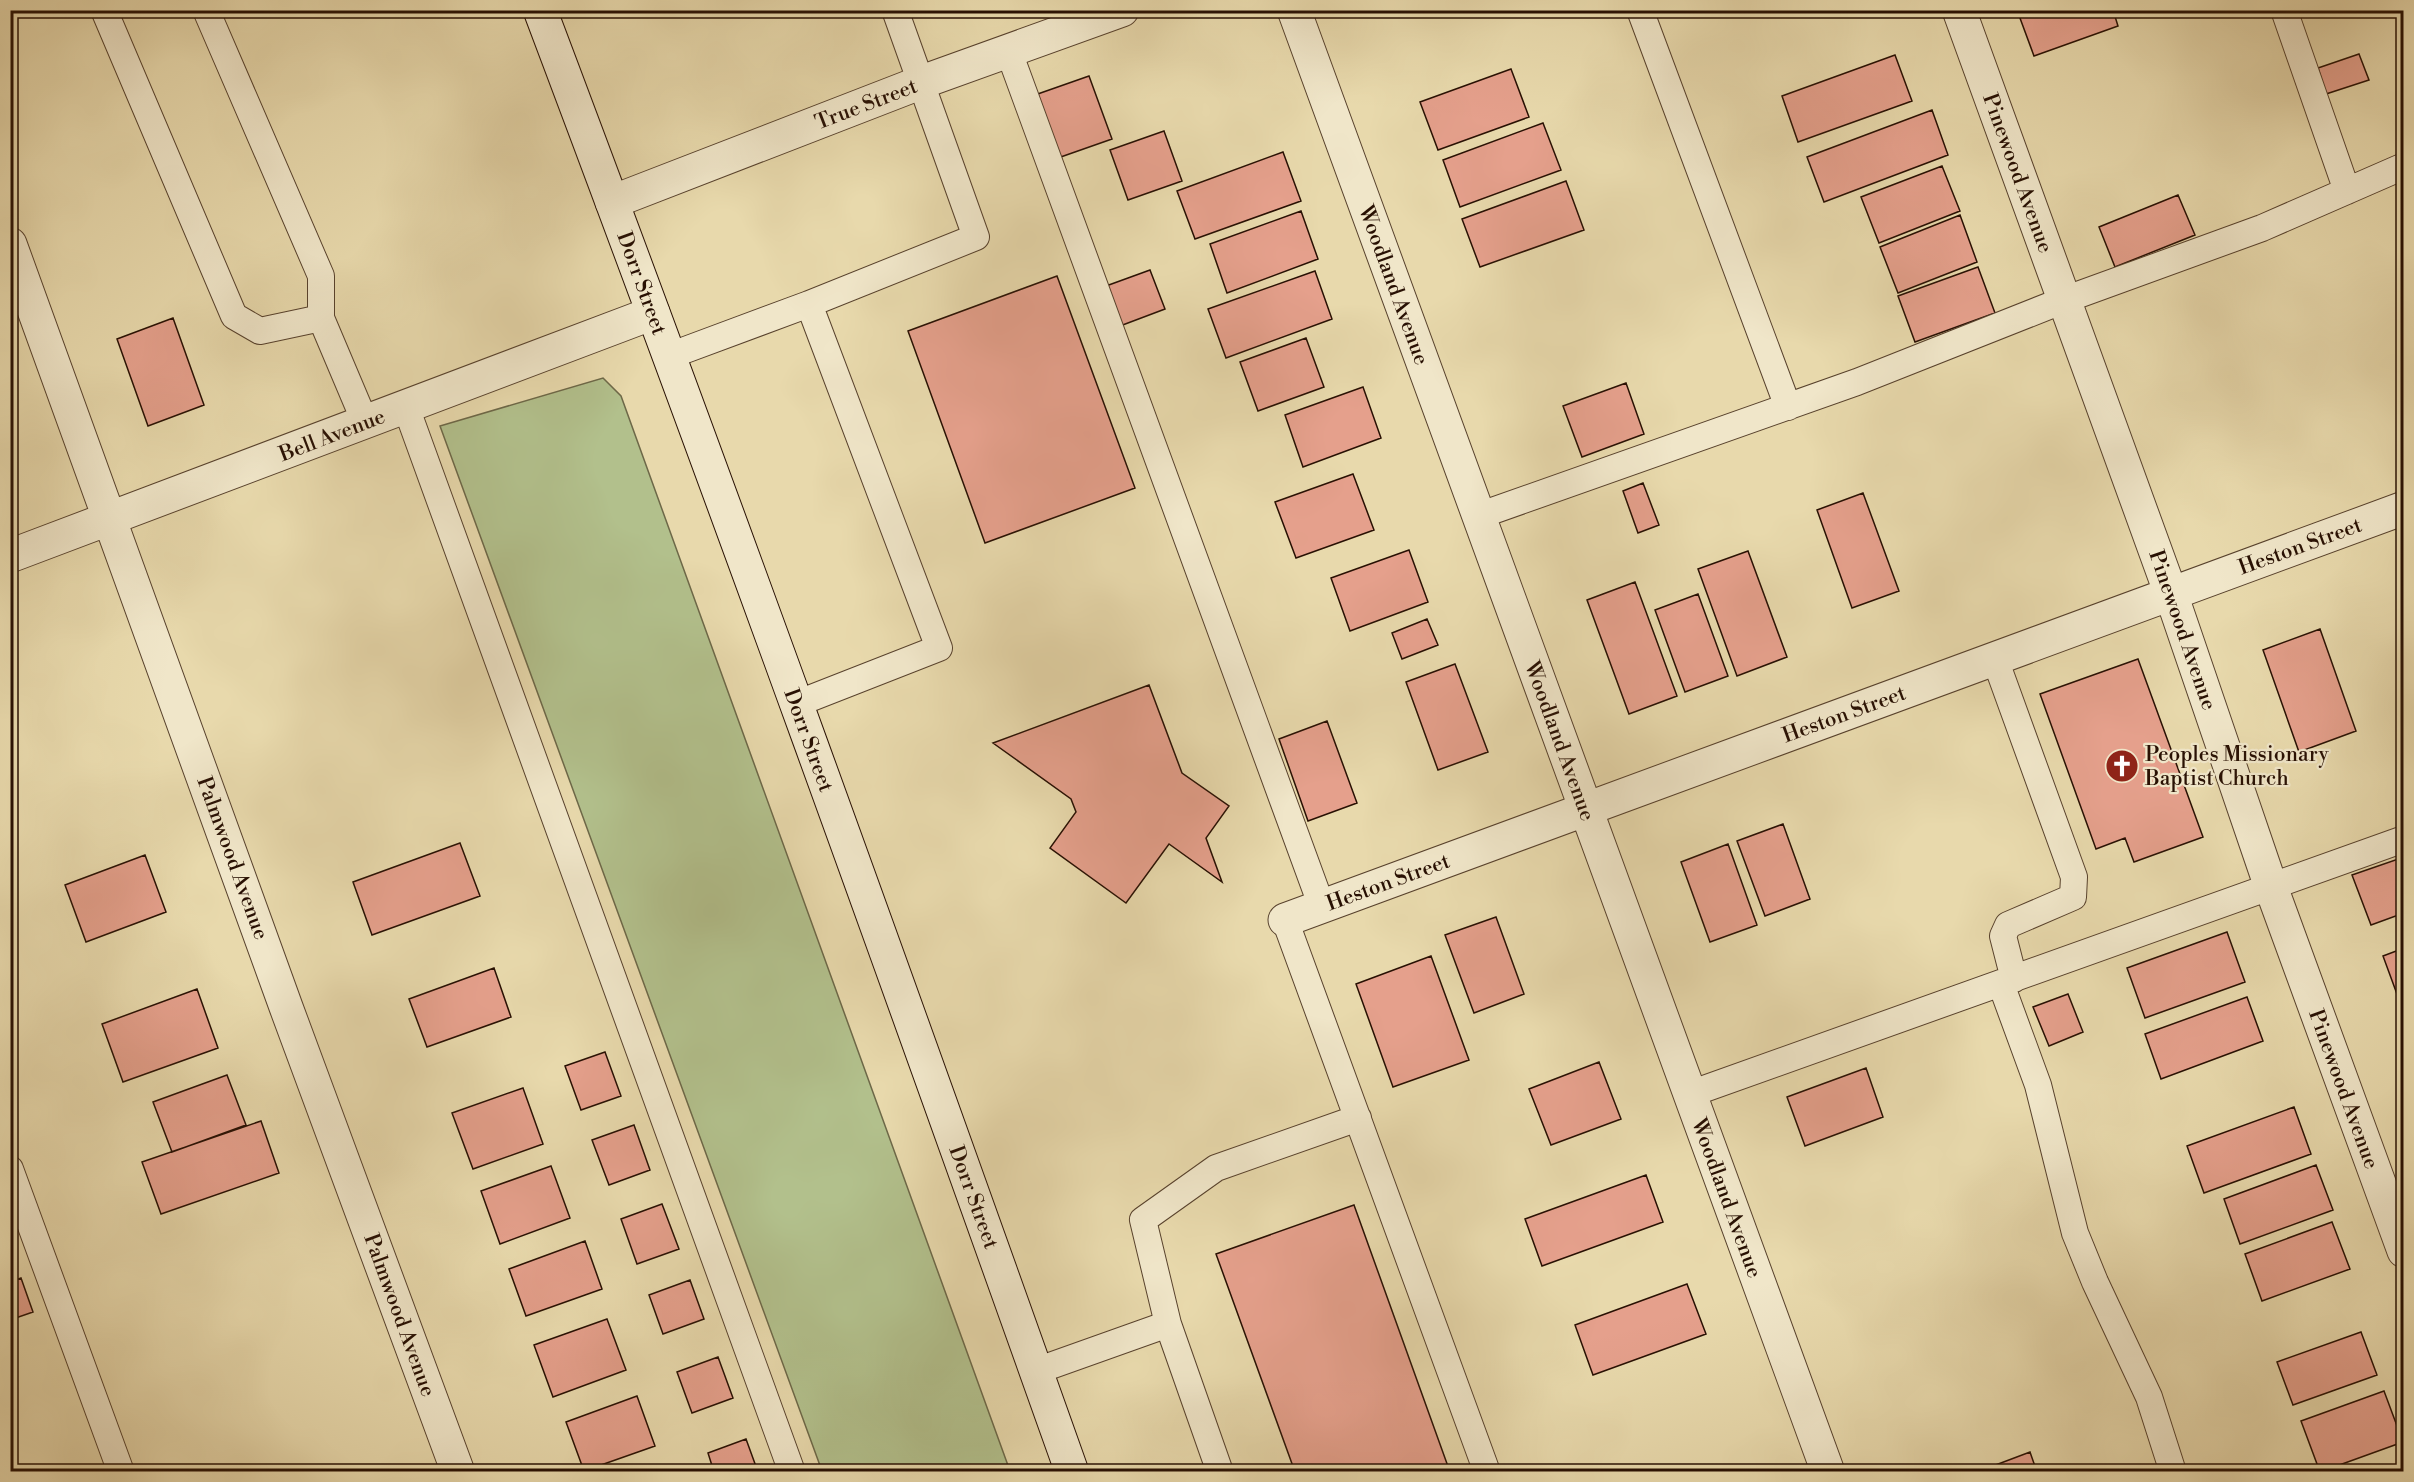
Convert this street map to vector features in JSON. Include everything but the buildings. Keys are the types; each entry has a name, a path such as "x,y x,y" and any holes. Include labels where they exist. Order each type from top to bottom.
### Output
{"street":[{"name":"Dorr Street","path":"540,10 796,704 1072,1472"},
{"name":"True Street","path":"612,202 922,82 1122,10"},
{"name":"Woodland Avenue","path":"1294,10 1828,1472"},
{"name":"Pinewood Avenue","path":"1959,10 2171,594 2271,887 2403,1251"},
{"name":"Palmwood Avenue","path":"10,244 16,279 110,519 458,1472"},
{"name":"Bell Avenue","path":"10,556 653,313"},
{"name":"Heston Street","path":"1285,920 2403,508"}],"lane":[{"path":"104,10 234,316 260,331 321,318"},
{"path":"206,10 321,276 321,318 364,422"},
{"path":"669,356 809,304 976,237 895,10"},
{"path":"1640,10 1788,407"},
{"path":"2284,10 2347,190"},
{"path":"1009,52 1322,907"},
{"path":"1478,516 1867,378 2064,300 2262,228 2403,166"},
{"path":"796,704 939,648 809,304"},
{"path":"406,407 792,1472"},
{"path":"1995,658 2074,878 2073,897 2007,925 2003,936 2007,982 2038,1085 2075,1233 2095,1282 2149,1397 2173,1472"},
{"path":"1690,1094 2403,838"},
{"path":"1285,920 1487,1472"},
{"path":"1220,1472 1167,1324 1143,1220 1216,1168 1358,1118"},
{"path":"10,1169 121,1472"},
{"path":"1036,1371 1167,1324"}],"green space":[{"path":"603,378 621,396 1010,1471 822,1471 440,426"}],"place":[{"name":"Peoples Missionary Baptist Church","path":"2122,766"}]}
